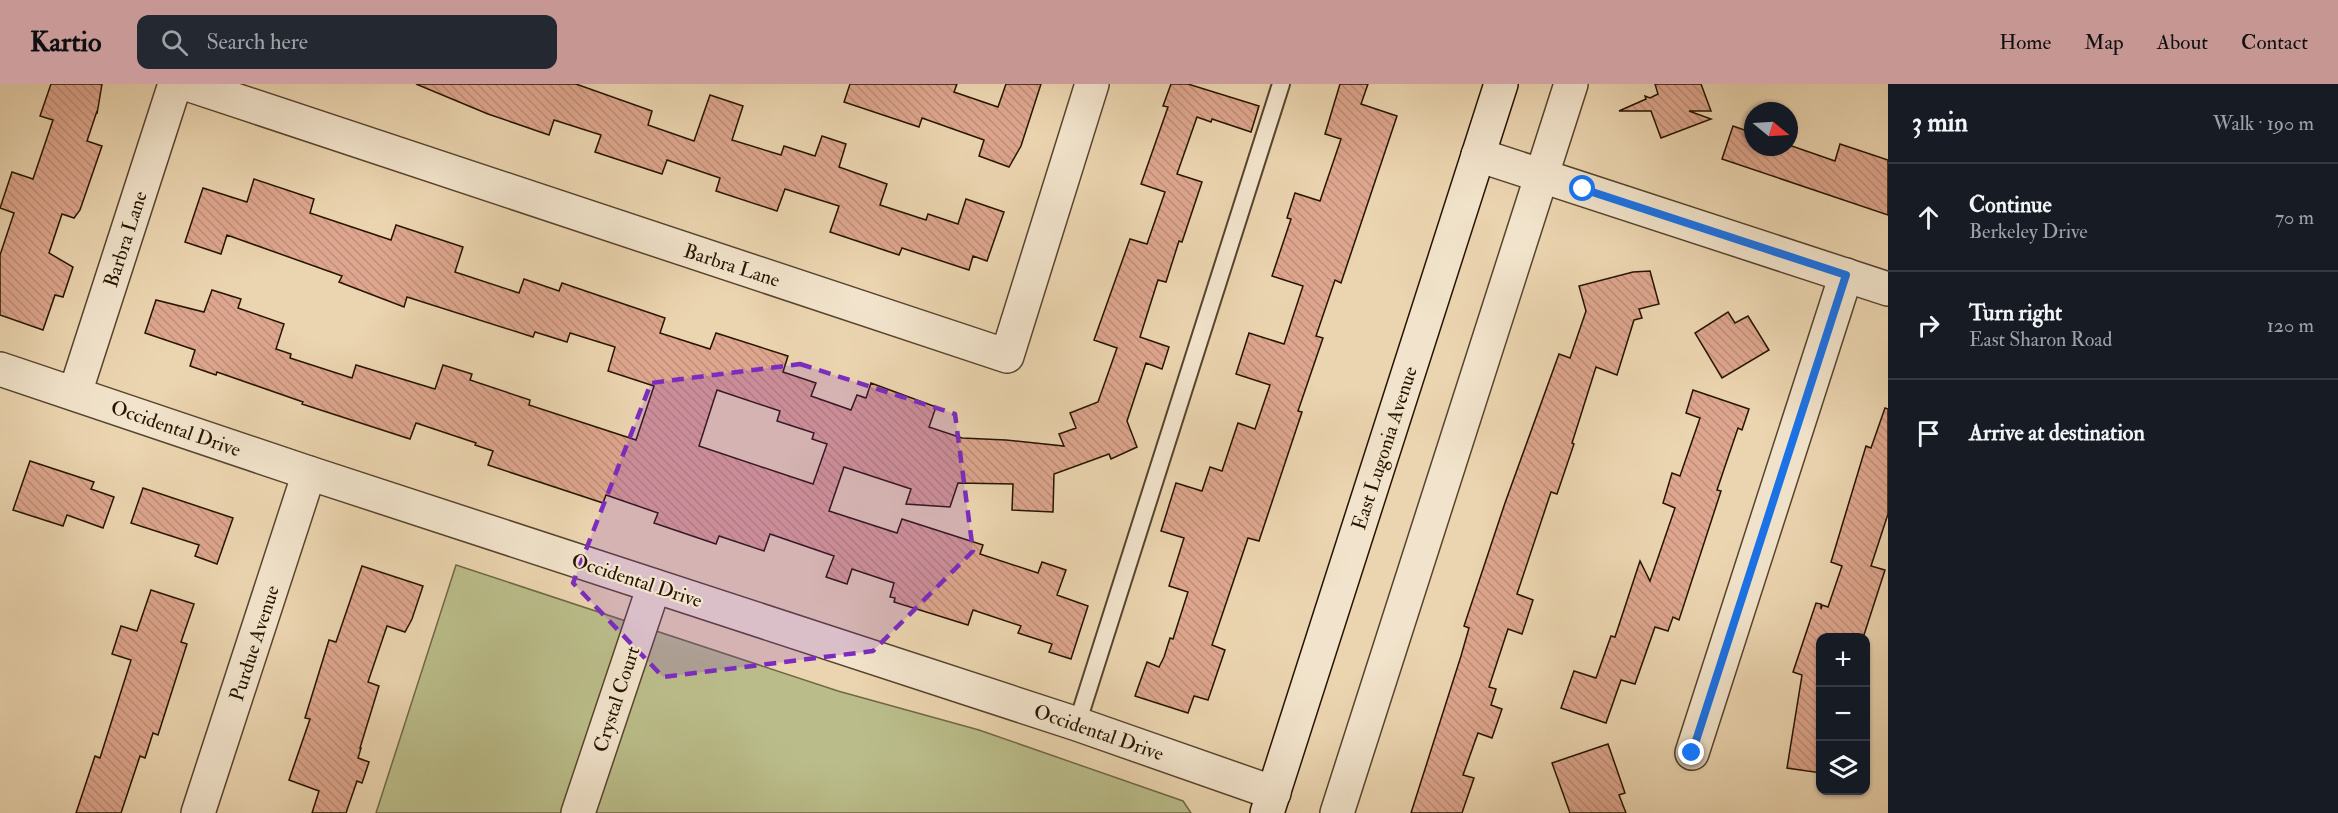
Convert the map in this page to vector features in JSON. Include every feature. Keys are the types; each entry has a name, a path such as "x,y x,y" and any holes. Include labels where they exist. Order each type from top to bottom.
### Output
{"street":[{"name":"Barbra Lane","path":"75,393 175,84"},
{"name":"Barbra Lane","path":"187,84 1007,356 1092,84"},
{"name":"East Lugonia Avenue","path":"1271,803 1502,84"},
{"path":"1337,813 1571,84"},
{"path":"1478,155 1888,289"},
{"path":"1692,753 1846,275"},
{"name":"Occidental Drive","path":"0,369 309,473 1077,724 1271,803"},
{"name":"Purdue Avenue","path":"198,813 309,473"},
{"name":"Crystal Court","path":"579,813 654,586"}],"lane":[{"path":"1077,724 1281,84"}],"highlighted area":[{"path":"800,364 955,414 973,551 873,651 663,677 573,583 651,383"}],"green space":[{"path":"456,565 838,691 979,730 1183,801 1191,813 376,813"}],"building":[{"path":"51,84 102,84 97,114 97,111 87,141 102,146 80,210 74,218 62,214 49,253 73,267 63,297 55,295 43,330 0,315 0,255 14,213 0,208 12,172 33,179 53,120 40,116"},
{"path":"416,84 576,84 652,111 648,125 694,141 710,95 743,106 732,140 781,155 784,146 815,156 822,136 846,144 839,167 887,184 880,205 926,220 928,214 958,224 966,199 1004,212 987,261 973,256 969,270 902,248 899,255 830,232 839,206 785,189 777,211 716,191 720,178 667,160 662,174 595,152 601,135 554,120 549,135 488,114"},
{"path":"850,84 957,84 954,92 998,107 1006,84 1041,84 1021,146 1009,167 979,156 984,140 922,118 919,127 844,102"},
{"path":"1171,84 1188,84 1259,106 1251,132 1212,119 1211,122 1197,117 1177,174 1202,182 1166,282 1158,280 1140,337 1169,347 1162,369 1146,363 1127,421 1137,447 1111,459 1109,454 1054,474 1053,512 1012,510 1013,484 958,483 950,507 906,504 911,489 844,467 829,511 897,533 902,519 983,545 980,554 1038,573 1042,562 1066,570 1057,595 1088,606 1071,659 1049,652 1052,644 1018,633 1021,626 973,610 968,625 894,602 895,598 890,597 894,583 852,569 847,584 826,577 834,556 770,534 764,551 719,536 716,544 654,523 658,513 606,495 603,503 488,465 493,451 475,445 476,443 416,423 410,439 302,404 303,402 217,372 216,375 190,366 195,350 145,333 156,300 204,312 212,290 241,299 238,308 284,324 276,349 291,354 290,358 352,378 356,365 435,389 443,365 472,374 470,380 530,400 529,405 636,440 654,386 608,371 615,347 570,333 567,342 535,332 533,337 407,297 404,307 339,282 342,276 227,235 221,254 185,242 203,188 247,202 254,179 314,199 310,213 391,240 396,225 463,247 455,272 519,293 524,279 559,291 562,283 665,318 660,333 710,349 716,333 788,356 783,372 816,383 811,396 851,410 857,395 866,398 871,383 936,407 929,427 962,438 1064,446 1059,434 1076,428 1070,413 1098,402 1117,348 1094,340 1130,239 1147,244 1165,192 1141,184 1168,107 1163,106","holes":["717,390 780,411 777,421 814,433 812,439 827,444 813,484 699,446"]},
{"path":"1340,84 1368,84 1361,104 1397,116 1341,283 1335,280 1316,336 1323,338 1298,411 1302,412 1259,541 1248,538 1212,645 1225,650 1208,700 1194,696 1188,713 1135,696 1147,662 1159,667 1170,638 1173,639 1188,592 1169,586 1184,538 1161,531 1176,483 1202,491 1210,467 1222,471 1238,423 1255,429 1270,385 1236,374 1249,333 1284,344 1303,286 1272,276 1291,219 1287,218 1295,193 1320,201 1341,139 1325,134"},
{"path":"1655,84 1701,84 1711,111 1689,111 1711,119 1661,138 1651,111 1619,111 1646,99 1645,96 1650,98 1658,94"},
{"path":"1733,126 1744,130 1744,156 1798,156 1798,148 1835,161 1840,144 1888,160 1888,215 1722,159"},
{"path":"1650,271 1659,304 1639,309 1642,318 1634,320 1617,375 1596,367 1557,494 1551,492 1517,594 1533,600 1522,634 1508,629 1489,687 1496,689 1491,705 1502,709 1492,738 1478,733 1463,775 1474,778 1462,813 1411,813 1469,628 1464,626 1505,503 1559,354 1570,358 1586,311 1579,286 1633,272"},
{"path":"1728,312 1735,323 1748,316 1769,350 1722,378 1695,333"},
{"path":"1693,390 1749,409 1742,430 1738,428 1717,490 1721,491 1679,620 1673,617 1668,631 1655,627 1635,684 1621,680 1606,723 1561,708 1574,671 1596,678 1611,636 1615,637 1640,561 1650,581 1675,508 1663,503 1672,473 1680,476 1700,418 1686,413"},
{"path":"1885,408 1888,409 1888,514 1871,566 1885,570 1865,633 1816,633 1816,772 1787,768 1802,675 1793,672 1816,603 1821,604 1821,609 1822,605 1828,607 1842,566 1831,562 1866,446 1871,448"},
{"path":"30,461 94,482 91,489 114,497 103,528 67,515 63,526 13,510"},
{"path":"143,488 233,518 217,564 195,556 199,545 131,523"},
{"path":"362,566 423,586 405,632 387,626 368,682 379,686 358,758 369,762 362,783 357,781 346,813 312,813 319,791 289,780 310,719 305,718 329,640 336,642"},
{"path":"151,590 194,604 181,642 187,644 158,735 153,733 145,758 140,756 121,813 76,813 95,756 100,758 131,660 112,654 121,626 137,631"},
{"path":"1608,744 1625,793 1619,795 1626,813 1570,813 1552,763"}],"route":[{"path":"1583,189 1846,275 1692,753"}]}
